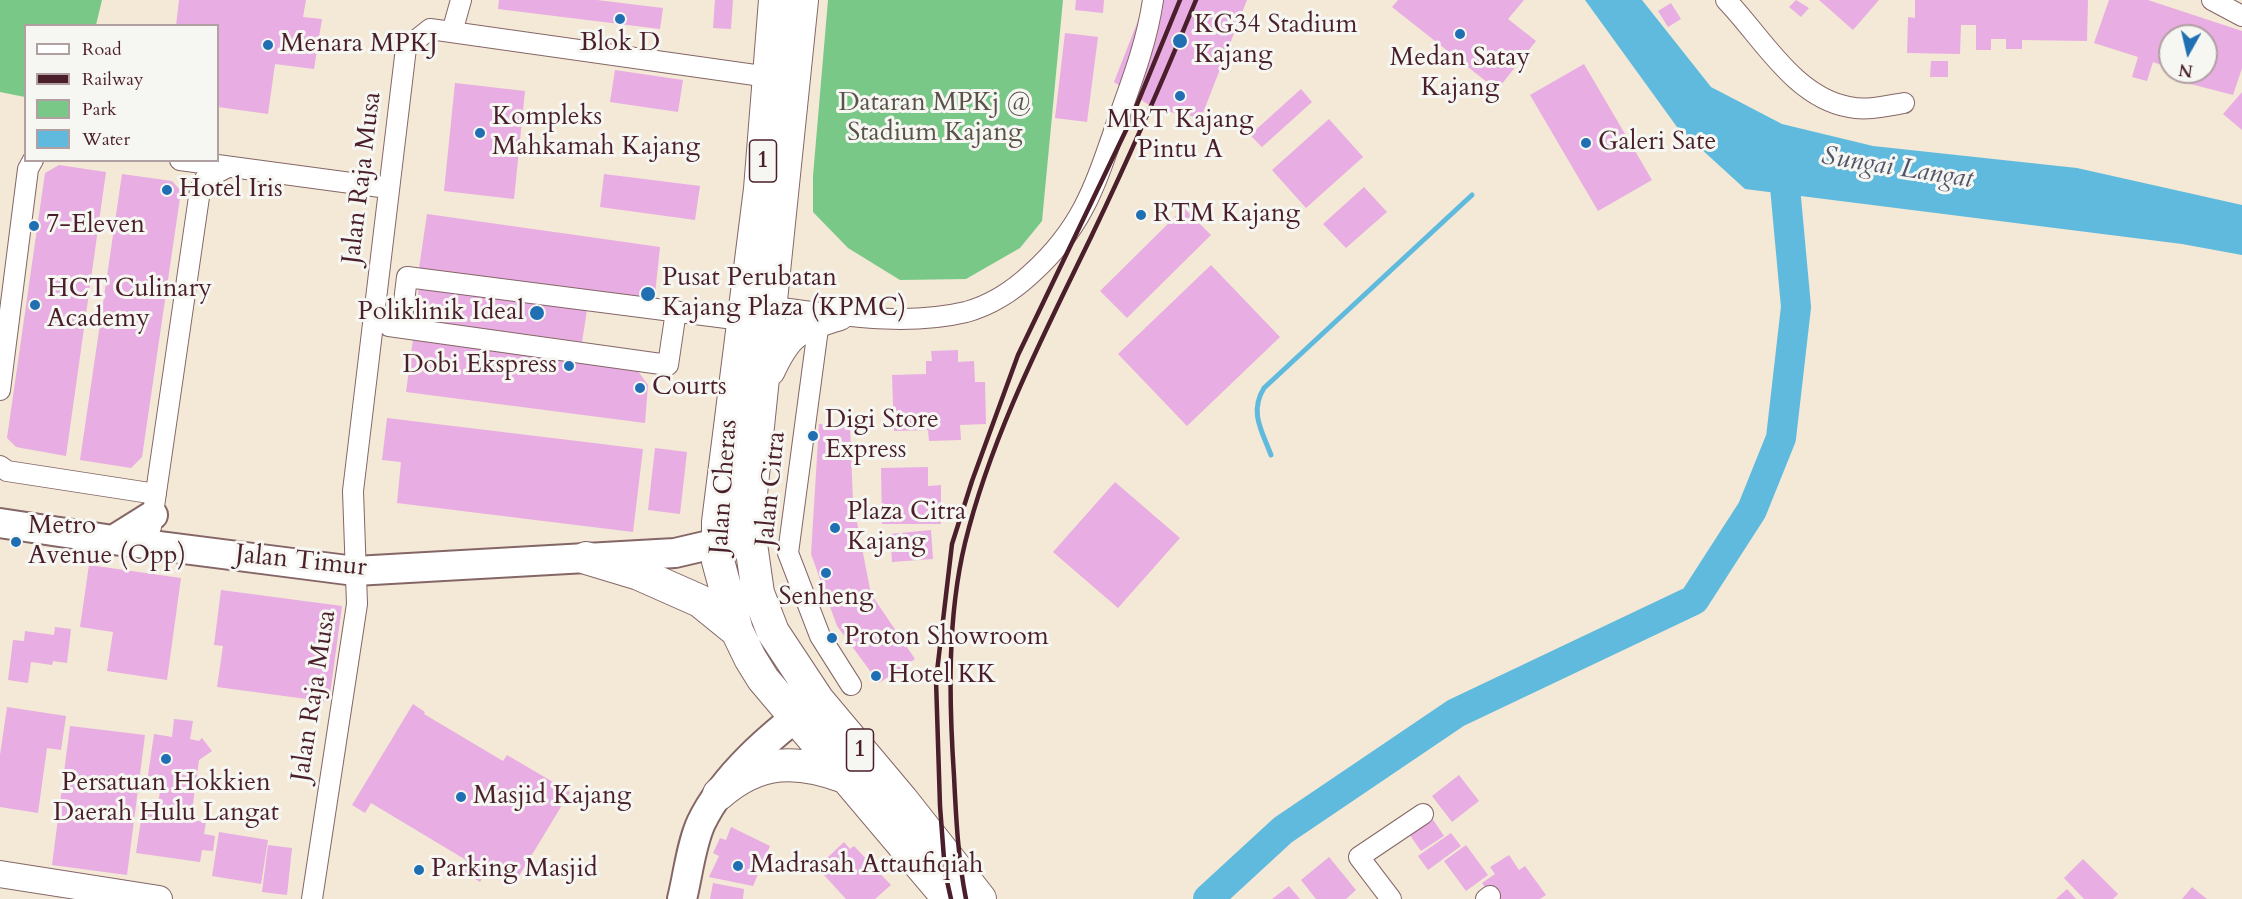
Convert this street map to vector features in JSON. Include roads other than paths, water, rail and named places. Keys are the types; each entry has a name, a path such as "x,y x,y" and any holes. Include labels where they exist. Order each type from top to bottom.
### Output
{"main road":[{"name":"Jalan Cheras","path":"775,0 760,189 741,320 718,522 718,552 737,631 763,679 807,708 902,800 980,899"},
{"name":"Jalan Cheras","path":"802,0 748,523 750,549 758,593 773,632 807,708 845,777 949,899"},
{"path":"764,381 787,336 802,327 829,318"},
{"path":"113,540 155,504"},
{"name":"Jalan Timur","path":"0,523 149,545 355,571 750,549"},
{"path":"586,558 639,574 700,601 737,631"},
{"path":"682,899 700,825 719,794 756,752 807,708"},
{"path":"719,794 748,773 787,764 805,764 845,777"}],"street":[{"path":"452,32 461,0"},
{"path":"771,307 829,318 942,315 967,311 1010,291 1058,250 1081,217 1094,189 1147,39 1153,0"},
{"path":"1726,0 1793,76 1834,104 1864,109 1904,103"},
{"path":"2212,0 2242,16"},
{"name":"Jalan Raja Musa","path":"312,899 357,604 353,491 406,48 430,29 770,77"},
{"path":"0,390 5,296 28,169 32,162"},
{"path":"182,162 193,169 201,190"},
{"path":"189,162 388,188"},
{"path":"149,545 201,190 205,179 228,167"},
{"path":"401,327 407,277 741,320"},
{"path":"373,324 669,364 676,311"},
{"name":"Jalan Citra","path":"829,318 788,554 820,636 851,684"},
{"path":"0,466 6,471 155,504"},
{"path":"1391,899 1359,857 1423,814"},
{"path":"0,874 159,899"}],"water":[{"name":"Sungai Langat","path":"1585,0 1642,0 1711,87 1782,124 1873,146 2077,168 2242,205 2242,255 2182,244 1745,189 1677,127"}],"waterway":[{"path":"1208,899 1283,830 1456,713 1694,600 1752,510 1781,438 1796,307 1782,154"},
{"path":"1271,455 1257,413 1264,388 1472,195"}],"railway":[{"path":"951,899 945,872 940,806 936,680 952,544 972,481 1018,355 1129,124 1180,0"},
{"path":"966,899 957,822 951,689 952,630 965,543 989,464 1020,386 1119,177 1196,0"}],"place":[{"name":"Blok D","path":"620,19"},
{"name":"Medan Satay Kajang","path":"1460,34"},
{"name":"KG34 Stadium Kajang","path":"1180,41"},
{"name":"Menara MPKJ","path":"268,45"},
{"name":"MRT Kajang Pintu A","path":"1180,96"},
{"name":"Kompleks Mahkamah Kajang","path":"480,133"},
{"name":"Galeri Sate","path":"1586,143"},
{"name":"Hotel Iris","path":"167,190"},
{"name":"RTM Kajang","path":"1141,215"},
{"name":"7-Eleven","path":"34,226"},
{"name":"Pusat Perubatan Kajang Plaza (KPMC)","path":"648,294"},
{"name":"HCT Culinary Academy","path":"35,305"},
{"name":"Poliklinik Ideal","path":"537,313"},
{"name":"Dobi Ekspress","path":"569,366"},
{"name":"Courts","path":"640,388"},
{"name":"Digi Store Express","path":"813,436"},
{"name":"Plaza Citra Kajang","path":"835,528"},
{"name":"Metro Avenue (Opp)","path":"16,542"},
{"name":"Senheng","path":"826,573"},
{"name":"Proton Showroom","path":"832,638"},
{"name":"Hotel KK","path":"876,676"},
{"name":"Persatuan Hokkien Daerah Hulu Langat","path":"166,759"},
{"name":"Masjid Kajang","path":"461,797"},
{"name":"Madrasah Attaufiqiah","path":"738,866"},
{"name":"Parking Masjid","path":"419,870"}],"park label":[{"name":"Dataran MPKj @ Stadium Kajang","path":"935,119"}]}
